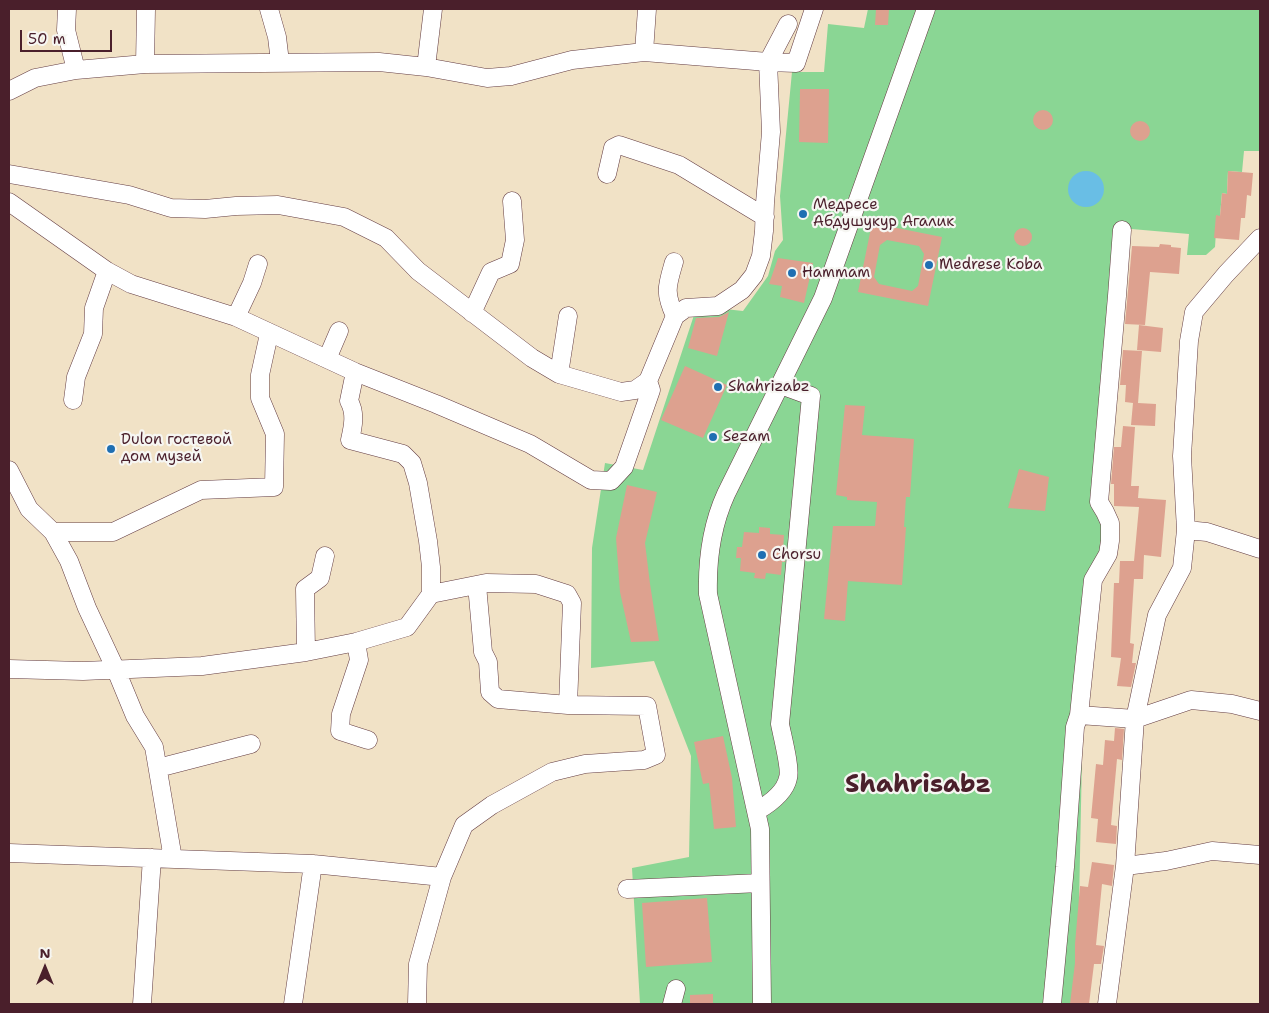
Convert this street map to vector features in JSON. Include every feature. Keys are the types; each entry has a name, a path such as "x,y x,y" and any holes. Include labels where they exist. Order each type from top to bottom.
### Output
{"street":[{"path":"67,9 66,30 76,70"},
{"path":"145,64 146,9"},
{"path":"270,9 277,37 280,62"},
{"path":"426,67 433,9"},
{"path":"644,52 647,9"},
{"path":"9,91 35,78 76,70 145,64 379,62 426,67 488,78 511,76 572,60 644,52 796,63 814,9"},
{"path":"762,1004 760,829 708,594 707,569 710,544 717,514 823,298 926,9"},
{"path":"9,174 128,195 171,208 204,209 278,205 344,217 386,238 418,271 532,358 559,374 621,392 635,390 648,382 675,316 686,308 718,306 742,290 754,275 761,256 771,132 768,62 788,24"},
{"path":"607,174 613,148 620,145 679,165 765,217"},
{"path":"472,313 491,272 510,264 514,240 512,201"},
{"path":"9,202 108,271 131,284 236,317 355,372 530,444 591,480 611,481 624,467 651,390 648,382"},
{"path":"1052,1004 1065,867 1075,727 1079,715 1092,580 1108,554 1110,541 1110,523 1106,512 1098,502 1122,230"},
{"path":"1107,1004 1125,866 1135,718 1157,615 1182,568 1186,530 1182,456 1190,341 1194,312 1260,238"},
{"path":"674,262 666,287 675,316"},
{"path":"236,317 252,283 258,264"},
{"path":"72,400 76,377 93,334 94,308 108,271"},
{"path":"559,374 568,316"},
{"path":"327,359 340,331"},
{"path":"53,532 113,532 201,490 274,487 275,434 260,398 260,375 270,334"},
{"path":"9,669 116,670 202,666 306,652 356,642 407,627 431,594 431,567 428,541 418,483 412,464 403,454 350,440 353,425 353,407 349,401 355,372"},
{"path":"756,811 769,804 785,786 789,776 780,724 811,396 781,385"},
{"path":"9,470 29,509 53,532 69,561 87,608 135,716 154,747 173,859"},
{"path":"1186,530 1207,532 1260,549"},
{"path":"306,652 305,589 320,578 325,556"},
{"path":"431,594 486,583 536,584 567,594 572,603 568,705"},
{"path":"417,1004 418,964 442,877 464,825 492,805 552,772 584,764 644,760 656,756 647,706 568,705 498,699 490,692 488,662 483,652 477,585"},
{"path":"356,642 359,660 341,714 340,731 368,740"},
{"path":"1079,715 1135,718 1191,700 1232,704 1260,711"},
{"path":"158,768 251,744"},
{"path":"1125,866 1166,861 1212,851 1260,855"},
{"path":"9,853 313,864 442,877"},
{"path":"142,1004 152,858"},
{"path":"293,1004 313,864"},
{"path":"627,889 760,883"}],"green space":[{"name":"Shahrisabz","path":"868,9 1260,9 1260,151 1244,151 1242,172 1228,171 1227,194 1222,193 1220,216 1217,216 1215,247 1206,255 1187,255 1189,234 1120,228 1106,528 1083,707 1077,1004 640,1004 632,868 689,857 691,756 654,661 591,668 592,548 605,463 643,470 697,306 743,311 768,276 775,251 783,240 780,196 792,72 824,72 828,24 864,28"}],"water":[{"path":"1086,171 1099,176 1104,189 1099,202 1086,207 1073,202 1068,189 1073,176"}],"building":[{"path":"876,9 889,9 888,25 875,25"},
{"path":"800,89 829,89 828,143 799,142"},
{"path":"1043,110 1050,113 1053,120 1050,127 1043,130 1036,127 1033,120 1036,113"},
{"path":"1140,121 1147,124 1150,131 1147,138 1140,141 1133,138 1130,131 1133,124"},
{"path":"1228,171 1253,173 1251,196 1247,195 1245,218 1241,218 1239,240 1214,238 1216,215 1220,216 1222,193 1227,194"},
{"name":"Medrese Koba","path":"872,223 942,237 928,306 858,292","holes":["887,240 919,246 924,254 918,286 912,291 879,284 874,277 880,245"]},
{"path":"1023,228 1029,231 1032,237 1029,243 1023,246 1017,243 1014,237 1017,231"},
{"path":"1160,244 1181,248 1179,274 1150,272 1145,325 1125,324 1132,246 1159,247"},
{"name":"Hammam","path":"778,258 813,263 804,303 780,297 782,286 769,284"},
{"path":"729,312 717,356 688,348 696,318 719,317"},
{"path":"1139,325 1163,328 1161,352 1137,350"},
{"path":"1123,350 1142,351 1138,403 1156,404 1155,426 1131,425 1133,403 1125,402 1126,385 1120,385"},
{"path":"685,366 727,385 703,438 661,420"},
{"path":"845,405 865,406 862,435 914,439 910,497 906,497 902,585 848,581 845,621 824,619 833,526 875,526 877,502 847,500 847,497 836,495"},
{"path":"1123,426 1135,427 1131,486 1139,486 1138,498 1166,500 1161,557 1144,555 1143,579 1134,579 1130,643 1134,644 1132,663 1136,663 1131,687 1117,686 1121,658 1111,657 1114,583 1119,583 1120,561 1134,561 1139,507 1114,506 1114,484 1111,484 1114,447 1121,447"},
{"path":"1019,469 1049,477 1045,511 1008,508"},
{"path":"627,485 657,492 645,543 659,641 631,642 620,592 616,538"},
{"name":"Chorsu","path":"759,527 770,528 770,534 784,535 783,551 786,551 785,562 782,562 781,575 766,573 765,579 754,578 755,573 740,571 741,558 736,558 737,547 742,547 744,532 759,533"},
{"path":"1115,728 1124,729 1122,760 1117,759 1111,825 1117,826 1116,844 1096,842 1098,819 1091,818 1096,764 1103,765 1105,740 1114,741"},
{"path":"723,736 732,778 736,827 714,829 709,783 703,784 694,742"},
{"path":"1092,862 1114,865 1112,886 1102,884 1096,945 1104,946 1101,964 1094,964 1089,1004 1070,1004 1075,963 1080,886 1088,887"},
{"path":"707,898 712,962 646,967 642,903"},
{"path":"713,994 713,1004 690,1004 690,995"}],"place":[{"name":"Медресе Абдушукур Агалик","path":"803,214"},
{"name":"Medrese Koba","path":"929,265"},
{"name":"Hammam","path":"792,273"},
{"name":"Shahrizabz","path":"718,387"},
{"name":"Sezam","path":"713,437"},
{"name":"Dulon гостевой дом музей","path":"111,449"},
{"name":"Chorsu","path":"762,555"}],"district":[{"name":"Shahrisabz","path":"918,785"}]}
